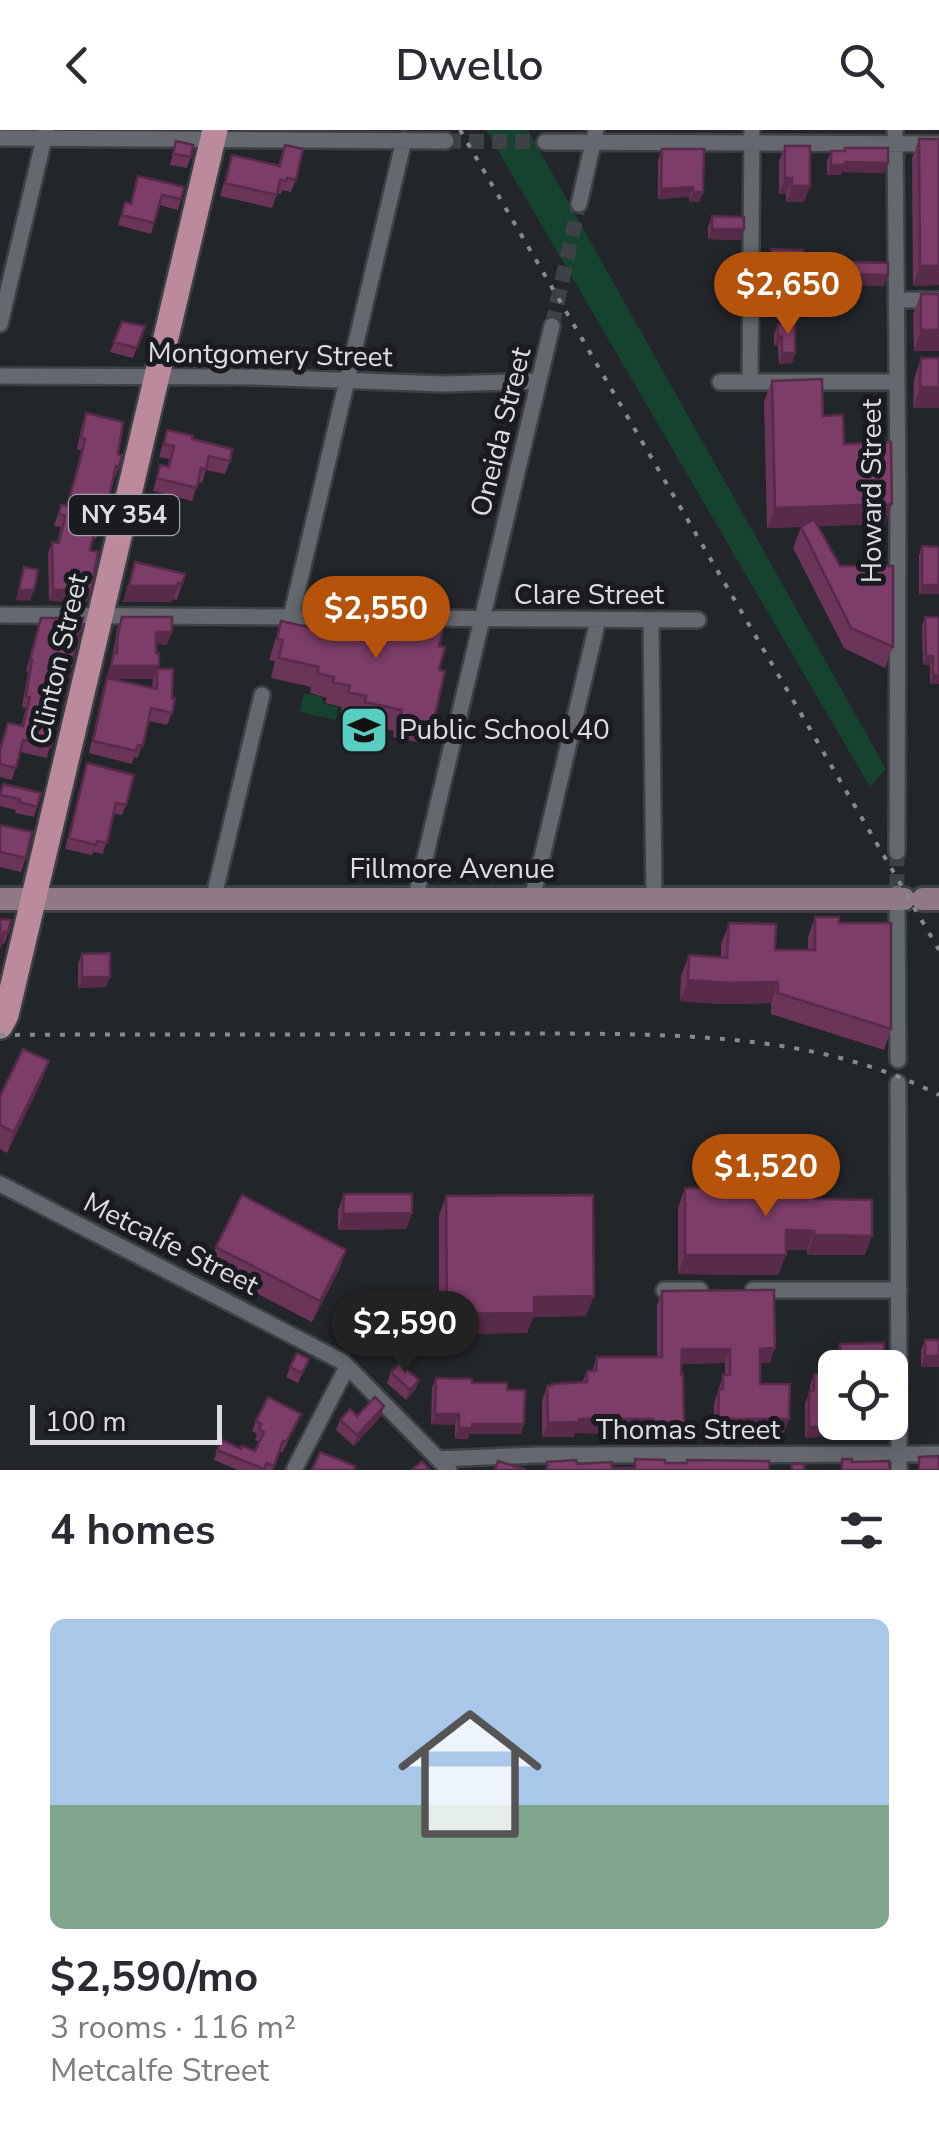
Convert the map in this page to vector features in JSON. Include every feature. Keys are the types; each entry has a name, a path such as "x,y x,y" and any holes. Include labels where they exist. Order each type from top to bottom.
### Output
{"main road":[{"name":"Clinton Street","path":"0,1026 6,1015 214,134"}],"street":[{"path":"0,324 45,134"},
{"path":"0,138 45,134 214,134 446,141"},
{"path":"579,204 595,136"},
{"path":"546,142 595,136 895,137 939,144"},
{"path":"750,382 752,137"},
{"name":"Howard Street","path":"895,137 897,852"},
{"path":"291,617 404,140"},
{"path":"896,300 939,300"},
{"name":"Oneida Street","path":"415,900 552,326"},
{"name":"Montgomery Street","path":"0,376 255,377 444,384 539,382"},
{"path":"720,382 896,382"},
{"name":"Clare Street","path":"0,615 698,620"},
{"path":"532,899 598,620"},
{"path":"650,620 654,899"},
{"path":"213,900 262,695"},
{"path":"898,1060 912,897"},
{"name":"Fillmore Avenue","path":"0,899 912,897"},
{"path":"898,1082 899,1462"},
{"name":"Metcalfe Street","path":"0,1184 347,1366 444,1464"},
{"path":"664,1290 721,1290"},
{"path":"740,1290 898,1290"},
{"path":"294,1470 347,1366"},
{"name":"Thomas Street","path":"444,1464 556,1455 899,1462 939,1454"}],"green space":[{"path":"486,130 528,130 886,769 870,787"},
{"path":"304,693 322,697 324,704 338,707 336,720 300,712"}],"building":[{"path":"919,139 939,139 939,266 920,266"},
{"path":"176,141 193,145 191,157 173,154"},
{"path":"285,145 303,149 296,180 280,180 277,195 225,183 232,155 280,166"},
{"path":"785,146 810,146 810,186 792,186 792,178 785,178"},
{"path":"888,148 888,163 831,165 831,151"},
{"path":"662,149 704,149 703,192 693,192 693,187 661,189"},
{"path":"138,176 184,187 181,199 162,195 154,223 122,215 125,202 131,204"},
{"path":"712,216 744,217 744,229 712,229"},
{"path":"771,249 803,250 807,293 771,292"},
{"path":"843,262 888,263 888,275 843,274"},
{"path":"921,294 939,294 939,330 921,330"},
{"path":"122,322 145,326 137,348 114,342"},
{"path":"795,323 795,353 782,353 778,324"},
{"path":"921,358 939,358 939,387 920,387"},
{"path":"822,379 823,416 843,415 844,444 891,442 892,504 775,508 772,381"},
{"path":"86,413 123,422 118,454 122,455 119,467 116,466 109,511 104,510 100,527 96,526 90,550 98,552 91,590 53,590 52,542 59,543 65,516 59,514 61,505 67,506 80,461"},
{"path":"167,430 232,449 230,461 209,456 206,470 201,468 197,488 157,478 160,465 169,467 174,446 164,444"},
{"path":"814,519 840,566 893,566 893,647 851,628 801,527"},
{"path":"922,546 939,547 939,585 922,585"},
{"path":"135,562 185,574 182,584 129,586"},
{"path":"24,567 38,570 34,590 19,590"},
{"path":"122,617 172,617 172,632 156,632 159,666 111,666 117,653"},
{"path":"420,617 445,623 439,646 445,647 439,670 445,671 433,724 400,717 402,710 365,702 366,696 348,692 350,686 317,673 319,667 279,658 283,640 277,639 281,621 316,629 317,623 334,627 335,621 352,626 354,620 371,624 372,618 400,625 402,619 419,623"},
{"path":"925,617 939,617 939,675 933,675 933,656 926,656"},
{"path":"41,618 83,618 51,747 23,740 16,768 0,764 0,750 8,723 23,726 30,697 26,696 30,660"},
{"path":"157,669 173,669 175,698 172,713 151,708 143,746 138,745 136,751 93,741 107,678 157,689"},
{"path":"87,763 134,775 126,805 116,803 107,843 97,841 96,845 69,838"},
{"path":"3,784 41,793 37,807 0,795"},
{"path":"0,825 32,832 26,858 0,852"},
{"path":"815,917 839,917 839,923 891,923 891,1029 778,993 778,982 688,980 689,955 727,958 729,923 776,924 775,950 815,950"},
{"path":"0,919 11,920 0,948"},
{"path":"110,953 110,977 82,977 82,954"},
{"path":"23,1049 49,1061 14,1132 0,1125 0,1096"},
{"path":"685,1188 815,1188 815,1199 872,1200 872,1236 814,1235 814,1231 786,1230 786,1255 685,1255"},
{"path":"344,1194 412,1194 412,1213 343,1214"},
{"path":"242,1195 346,1250 320,1301 216,1247"},
{"path":"593,1195 594,1296 534,1297 534,1313 447,1314 446,1196"},
{"path":"774,1290 775,1348 760,1349 760,1384 790,1384 789,1419 730,1419 730,1424 718,1423 719,1389 723,1389 723,1375 730,1375 730,1349 682,1349 684,1423 579,1419 548,1423 547,1386 587,1382 587,1371 596,1371 597,1357 662,1357 662,1291"},
{"path":"925,1340 939,1340 939,1356 925,1356"},
{"path":"884,1343 884,1350 840,1350 840,1344"},
{"path":"297,1353 309,1359 302,1373 290,1367"},
{"path":"400,1363 419,1380 410,1390 391,1372"},
{"path":"814,1374 818,1374 818,1427 809,1427 809,1392 814,1390"},
{"path":"436,1378 507,1383 507,1390 525,1390 524,1424 472,1424 472,1428 459,1428 459,1414 435,1414"},
{"path":"268,1397 301,1414 286,1442 283,1441 274,1466 267,1463 264,1469 217,1450 222,1440 255,1451 264,1432 256,1421"},
{"path":"375,1397 384,1406 357,1435 340,1420 350,1409 357,1416"},
{"path":"320,1452 355,1466 354,1470 312,1470"},
{"path":"939,1456 939,1470 919,1470 919,1457"},
{"path":"635,1459 665,1463 769,1461 769,1470 547,1470 547,1462 576,1460 577,1464 612,1462 612,1468 635,1468"},
{"path":"842,1459 889,1461 890,1470 842,1470"},
{"path":"422,1461 430,1470 412,1470"},
{"path":"498,1461 526,1470 495,1470"},
{"path":"792,1464 804,1464 804,1470 792,1470"}],"tunnel":[{"path":"446,141 545,142"},
{"path":"552,326 579,204"},
{"path":"897,852 897,889"}],"railway":[{"path":"460,130 939,950"},
{"path":"0,1035 697,1037 821,1053 901,1078 939,1095"}],"place":[{"name":"Public School 40","path":"364,730"}]}
